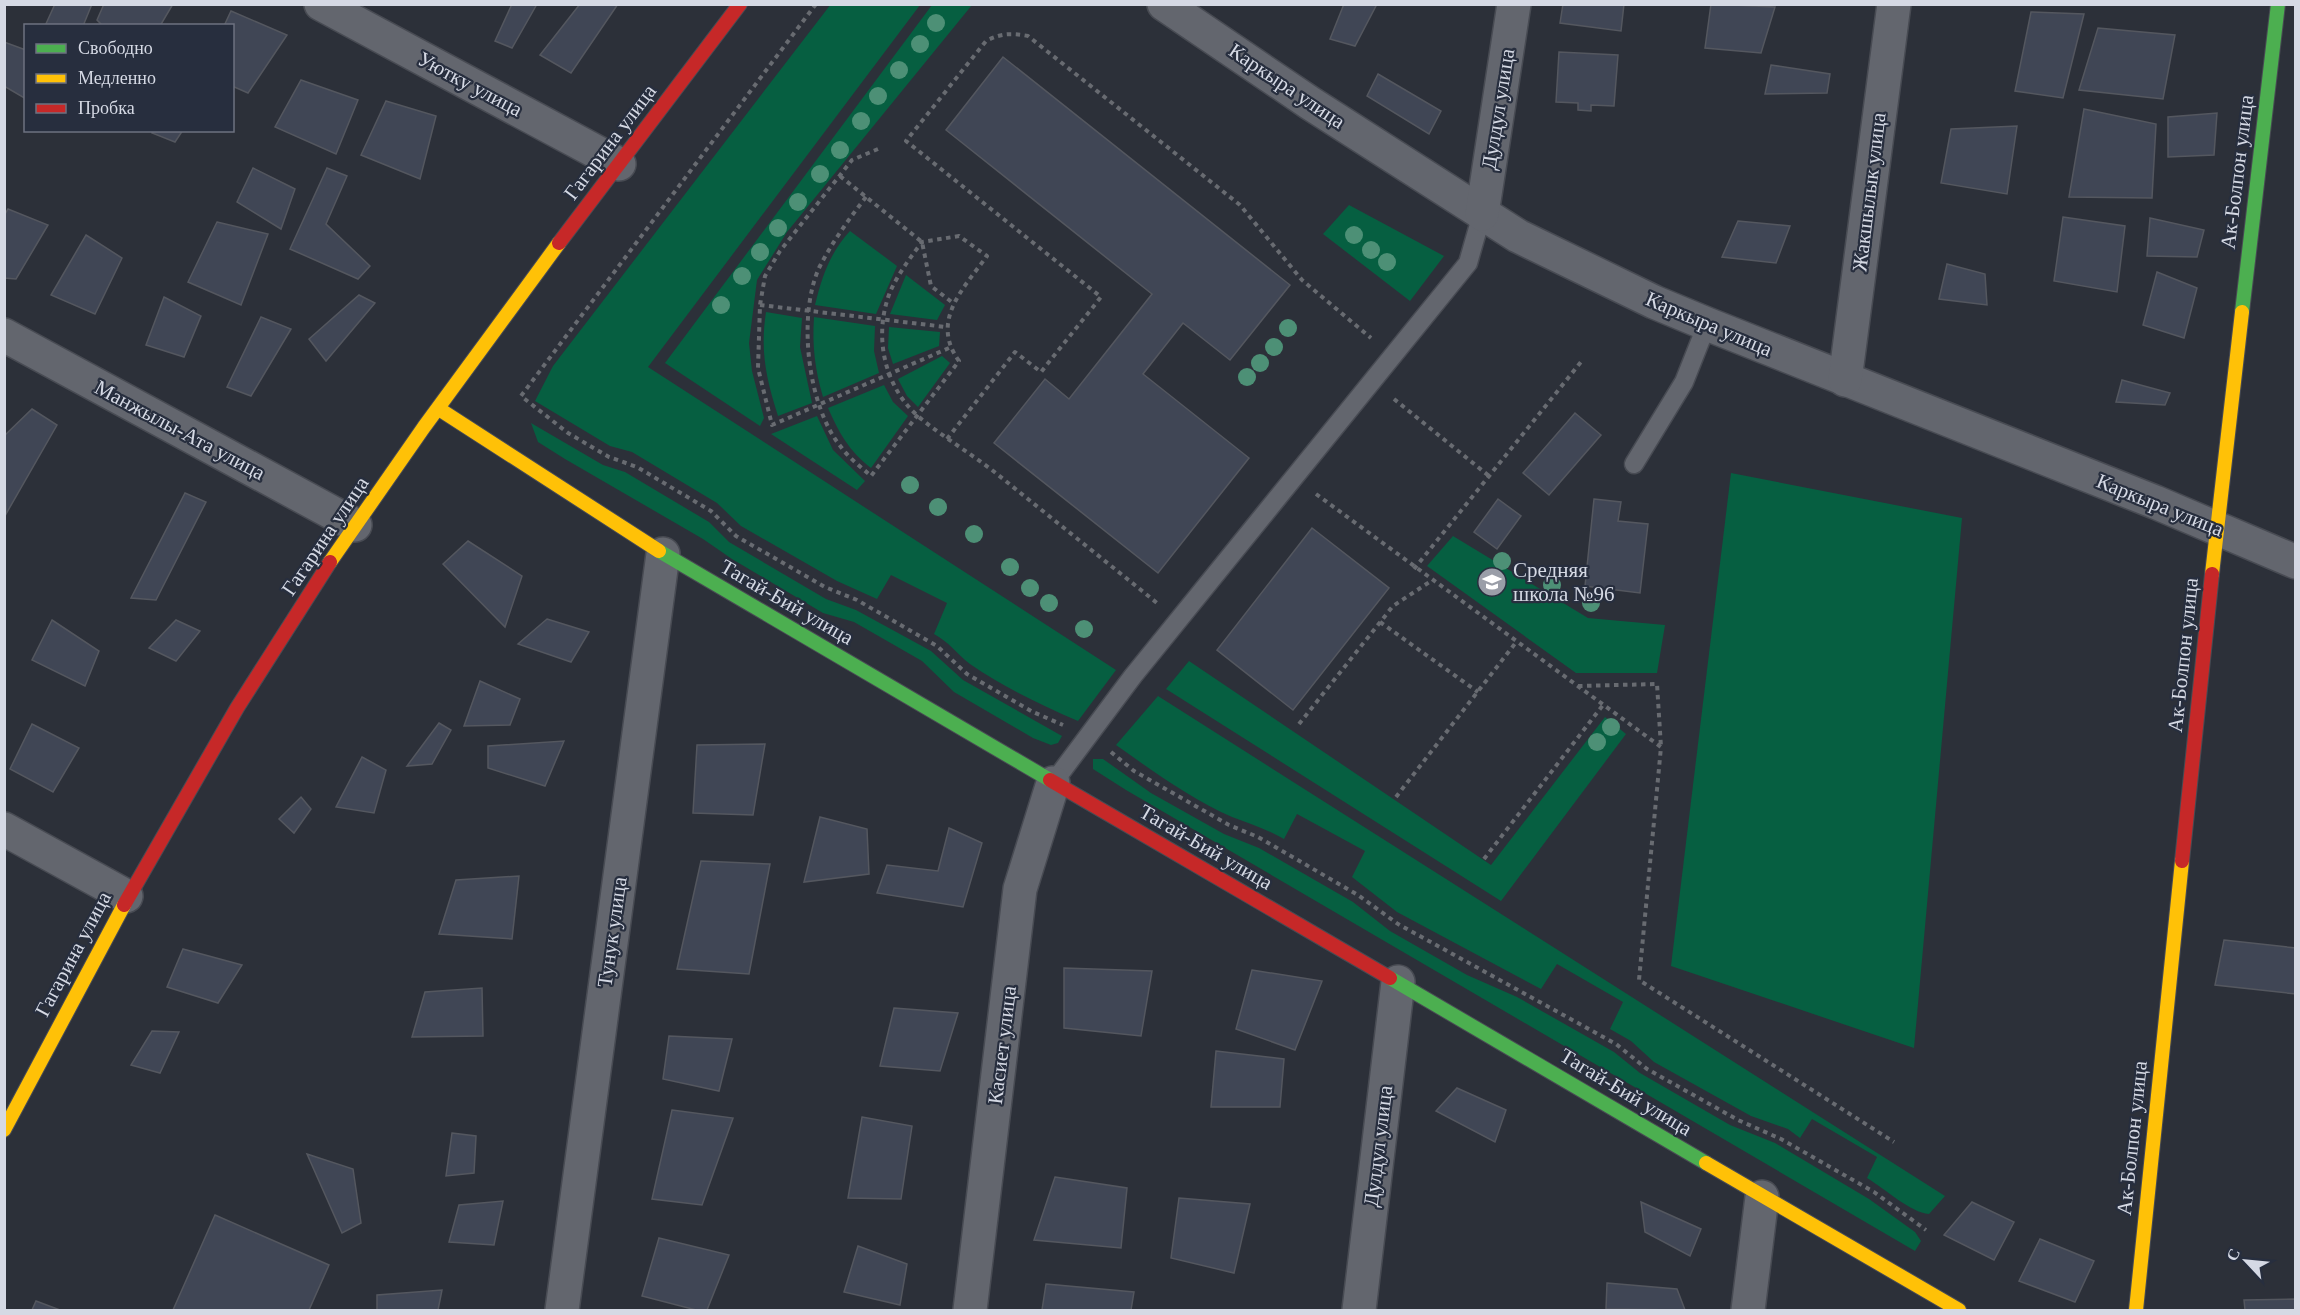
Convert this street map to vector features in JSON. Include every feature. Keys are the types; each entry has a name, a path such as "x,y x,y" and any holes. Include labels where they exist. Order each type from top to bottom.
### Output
{"street":[{"name":"Уютку улица","path":"321,4 619,164"},
{"name":"Гагарина улица","path":"4,1130 126,896 220,736 355,525 619,164 740,4"},
{"name":"Каркыра улица","path":"1164,4 1310,103 1518,236 1654,302 2217,527 2295,562"},
{"name":"Дулдул улица","path":"1482,213 1514,4"},
{"name":"Жакшылык улица","path":"1845,380 1894,4"},
{"name":"Ак-Болпон улица","path":"2136,1311 2217,527 2278,4"},
{"name":"Манжылы-Ата улица","path":"4,335 355,525"},
{"name":"Тагай-Бий улица","path":"439,409 663,554 1959,1311"},
{"name":"Тунук улица","path":"562,1311 663,554"},
{"name":"Касиет улица","path":"970,1311 1020,889 1053,783"},
{"path":"4,829 126,896"},
{"name":"Дулдул улица","path":"1359,1311 1398,982"},
{"path":"1748,1311 1762,1197"}],"lane":[{"path":"1053,783 1133,675 1468,263 1482,213"},
{"path":"1634,464 1684,382 1707,324"}],"path":[{"path":"816,4 521,396 568,433 609,457 637,467 711,511 736,536 825,587 857,600 937,646 967,674 1033,712 1089,735 1134,771 1358,895 1418,936 1606,1038 1647,1069 1738,1120 1781,1139 1874,1192 1926,1230"},
{"path":"947,439 1015,352 1041,372 1101,297 906,141 986,41 999,34 1028,36 1240,205 1302,280 1374,340 1353,365 1489,476"},
{"path":"878,149 852,160 780,251 765,276 760,305 758,368 772,425 949,348"},
{"path":"840,176 922,242 931,286 953,303"},
{"path":"866,197 844,225 819,268 809,311 807,357 819,405 840,446 871,476 917,416 959,361 949,348 946,327 953,303 987,256 959,236 922,242 890,292 882,320 882,347 888,375 900,397 917,416 947,439 975,456 1159,605 1166,596"},
{"path":"760,305 946,327"},
{"path":"1414,569 1581,362"},
{"path":"1294,477 1414,569 1517,641 1661,747"},
{"path":"1299,724 1393,606 1431,581"},
{"path":"1380,622 1478,692"},
{"path":"1396,797 1517,641"},
{"path":"1578,686 1657,684 1661,747 1639,980 1894,1142"},
{"path":"1484,859 1603,705"}],"green space":[{"path":"831,4 920,5 648,367 1116,670 1078,721 996,680 970,664 934,634 947,603 891,575 877,599 837,581 741,526 717,503 632,452 610,446 535,401 553,366"},
{"path":"932,5 972,5 787,232 757,280 749,343 752,371 764,418 760,426 665,363"},
{"path":"1349,205 1444,256 1410,301 1323,234"},
{"path":"850,231 897,266 876,314 815,305 828,265"},
{"path":"906,275 945,305 937,320 890,314"},
{"path":"766,312 802,318 800,347 812,403 778,416 765,364"},
{"path":"814,317 875,326 874,351 879,373 823,397 815,358"},
{"path":"889,327 940,332 939,346 893,364 888,348"},
{"path":"942,356 950,363 918,407 907,396 898,379"},
{"path":"884,385 893,402 908,416 871,468 845,441 828,408"},
{"path":"817,416 833,450 865,481 857,490 771,434"},
{"path":"531,423 603,465 625,472 709,522 729,542 826,599 856,610 931,651 963,680 1062,736 1058,743 1051,745 1033,738 954,692 922,661 854,622 823,613 732,559 703,539 565,459 538,442"},
{"path":"1731,473 1962,518 1914,1048 1671,966"},
{"path":"1453,536 1588,618 1665,625 1657,673 1576,673 1427,566"},
{"path":"1189,661 1491,865 1605,717 1626,734 1501,901 1166,689"},
{"path":"1158,696 1945,1196 1929,1214 1922,1213 1867,1178 1877,1157 1812,1119 1800,1138 1788,1129 1751,1116 1654,1062 1631,1041 1610,1029 1623,1002 1557,964 1541,989 1397,912 1352,877 1365,851 1297,814 1284,839 1217,810 1172,784 1116,745"},
{"path":"1093,759 1103,759 1151,793 1224,834 1259,848 1353,902 1390,931 1467,975 1517,997 1614,1052 1640,1073 1730,1125 1775,1143 1869,1199 1915,1232 1921,1241 1915,1251 1126,790 1093,769"}],"building":[{"path":"55,4 92,4 84,24 46,24"},
{"path":"104,4 173,4 161,24 101,24 97,20"},
{"path":"512,4 537,4 512,48 495,41"},
{"path":"580,4 618,4 571,73 540,55"},
{"path":"1344,4 1377,4 1355,46 1330,39"},
{"path":"1563,4 1624,4 1621,31 1560,23"},
{"path":"1711,4 1775,7 1761,53 1705,48"},
{"path":"231,11 287,35 248,93 234,87 234,24 225,24"},
{"path":"2031,12 2084,14 2063,98 2015,91"},
{"path":"2098,28 2175,35 2163,99 2079,90"},
{"path":"4,42 24,49 24,98 4,86"},
{"path":"1559,52 1618,55 1614,106 1591,105 1591,111 1578,110 1578,103 1556,102"},
{"path":"1003,57 1290,285 1230,360 1183,323 1143,374 1249,458 1158,573 994,443 1045,379 1069,399 1152,294 946,130"},
{"path":"1771,65 1830,74 1827,93 1765,94"},
{"path":"1378,74 1441,111 1429,134 1367,96"},
{"path":"301,80 358,100 336,154 275,127"},
{"path":"386,101 436,116 420,179 361,155"},
{"path":"2084,109 2156,124 2152,198 2069,197"},
{"path":"2217,113 2214,155 2168,157 2168,117"},
{"path":"2017,126 2007,194 1941,183 1951,129"},
{"path":"153,132 182,132 175,142"},
{"path":"253,168 295,189 281,229 237,202"},
{"path":"327,168 347,176 326,224 370,266 358,279 290,249"},
{"path":"8,209 48,225 16,279 4,278 4,216"},
{"path":"2063,217 2125,226 2117,292 2054,281"},
{"path":"2150,218 2204,230 2197,257 2147,256"},
{"path":"1738,221 1790,226 1776,263 1722,257"},
{"path":"217,222 268,234 241,305 188,282"},
{"path":"86,235 122,258 95,314 51,295"},
{"path":"1947,264 1985,274 1987,305 1939,299"},
{"path":"2157,272 2197,288 2184,338 2143,325"},
{"path":"359,295 375,303 326,361 309,339"},
{"path":"164,297 201,316 184,357 146,345"},
{"path":"261,317 291,329 251,396 227,387"},
{"path":"2122,380 2170,393 2165,405 2116,402"},
{"path":"32,409 57,425 6,514 4,436"},
{"path":"1575,413 1601,435 1549,495 1523,473"},
{"path":"185,493 206,502 156,600 131,598"},
{"path":"1498,499 1521,516 1497,549 1474,532"},
{"path":"1594,499 1621,502 1618,521 1648,524 1640,593 1585,586"},
{"path":"1312,528 1389,588 1293,710 1217,650"},
{"path":"468,541 522,576 505,627 443,564"},
{"path":"547,619 589,632 571,662 518,644"},
{"path":"52,620 99,651 85,686 32,660"},
{"path":"176,620 200,631 176,661 149,648"},
{"path":"480,681 520,699 510,725 464,726"},
{"path":"439,723 451,730 432,764 407,766"},
{"path":"32,724 79,748 53,792 10,769"},
{"path":"564,741 545,786 488,768 488,746"},
{"path":"765,744 753,815 693,813 697,745"},
{"path":"362,757 386,770 374,813 336,807"},
{"path":"301,797 311,809 294,833 279,819"},
{"path":"820,817 867,829 869,874 804,882"},
{"path":"949,828 982,843 963,907 877,893 887,865 938,871"},
{"path":"701,861 770,864 749,974 677,969"},
{"path":"519,876 512,939 439,934 456,880"},
{"path":"2224,940 2296,948 2296,994 2215,985"},
{"path":"183,949 242,965 218,1003 167,987"},
{"path":"1064,968 1152,971 1141,1036 1064,1028"},
{"path":"1252,970 1322,981 1295,1050 1236,1029"},
{"path":"482,988 483,1036 412,1037 425,992"},
{"path":"894,1008 958,1013 940,1071 880,1066"},
{"path":"152,1031 179,1032 160,1073 131,1065"},
{"path":"669,1036 732,1039 719,1091 663,1079"},
{"path":"1216,1051 1284,1059 1280,1107 1211,1107"},
{"path":"1457,1088 1506,1110 1495,1142 1436,1111"},
{"path":"672,1110 733,1118 702,1205 652,1199"},
{"path":"862,1117 912,1126 901,1199 848,1198"},
{"path":"452,1133 476,1136 474,1173 446,1176"},
{"path":"307,1154 353,1169 361,1223 342,1233"},
{"path":"1055,1177 1127,1188 1121,1248 1034,1240"},
{"path":"1179,1198 1250,1204 1234,1273 1171,1258"},
{"path":"503,1201 494,1245 449,1242 459,1205"},
{"path":"1641,1202 1701,1229 1690,1256 1645,1232"},
{"path":"1972,1202 2014,1222 1994,1260 1944,1235"},
{"path":"215,1215 329,1265 309,1310 173,1310"},
{"path":"659,1238 729,1255 707,1310 696,1310 642,1296"},
{"path":"2040,1239 2094,1261 2075,1302 2019,1281"},
{"path":"858,1246 907,1264 900,1305 844,1292"},
{"path":"1607,1283 1677,1289 1685,1310 1606,1309"},
{"path":"1046,1284 1134,1292 1131,1310 1042,1310"},
{"path":"442,1290 438,1310 377,1310 377,1295"},
{"path":"2296,1299 2296,1310 2245,1310 2244,1300"},
{"path":"36,1301 60,1310 32,1310"}],"traffic: fast":[{"path":"2242,312 2278,4"},
{"path":"659,551 1050,780"},
{"path":"1390,978 1706,1163"}],"traffic: slow":[{"path":"330,562 424,427 559,243"},
{"path":"2212,574 2242,312"},
{"path":"439,409 659,551"},
{"path":"2136,1310 2182,861"},
{"path":"4,1130 124,905"},
{"path":"1706,1163 1959,1310"}],"traffic: jam":[{"path":"559,243 740,4"},
{"path":"124,905 237,708 330,562"},
{"path":"2182,861 2212,574"},
{"path":"1050,780 1390,978"}],"place":[{"name":"Средняя школа №96","path":"1492,582"}]}
